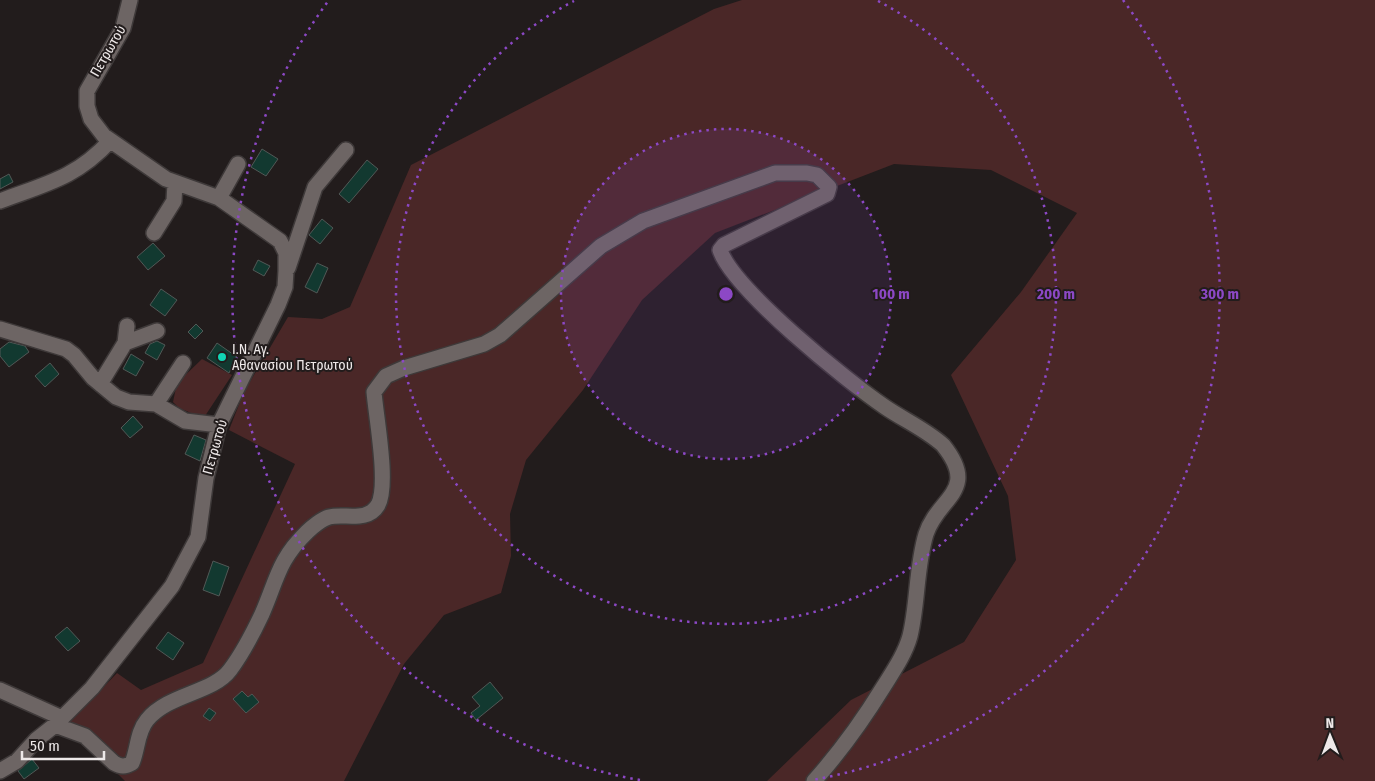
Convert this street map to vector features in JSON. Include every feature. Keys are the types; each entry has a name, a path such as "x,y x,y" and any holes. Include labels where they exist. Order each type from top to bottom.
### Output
{"street":[{"name":"Πετρωτού","path":"0,772 17,761 36,740 59,721 92,688 176,579 198,537 206,478 219,425 278,306 285,287 286,253 280,241 219,198 166,179 110,141 91,119 87,106 87,90 123,28 130,0"},
{"path":"0,200 56,181 77,170 94,158 110,141"},
{"path":"286,274 315,187 346,150"},
{"path":"219,198 238,164"},
{"path":"0,690 85,736 114,763 120,766 127,766 132,763 140,732 147,720 163,706 213,684 229,672 262,613 272,583 288,552 308,531 328,517 356,517 370,512 378,505 383,489 374,392 386,376 404,368 484,344 500,335 601,246 642,221 775,173 807,173 817,175 825,182 829,187 827,194 724,245 720,250 723,258 742,283 852,383 943,445 953,457 957,477 957,486 952,496 926,533 914,613 903,655 849,740 814,781"},
{"path":"154,233 174,201 175,183"},
{"path":"100,384 125,343 127,326"},
{"path":"0,329 66,349 100,384 116,397 129,402 156,404 184,421 219,425"},
{"path":"125,343 157,331"},
{"path":"156,404 183,363"}],"shaded area":[{"path":"742,0 1375,0 1375,781 767,781 851,700 964,642 1016,560 1008,496 951,375 1021,292 1077,213 991,170 894,164 715,233 642,300 583,390 526,460 510,514 511,556 501,593 444,615 404,664 344,781 125,781 68,724 117,673 141,690 203,663 295,464 229,430 244,392 288,317 322,319 350,307 411,165 714,9"},
{"path":"202,359 232,375 205,416 201,417 179,408 173,402 177,383"}],"building":[{"path":"262,149 278,159 266,176 251,167"},
{"path":"367,160 378,169 349,203 339,194"},
{"path":"9,174 13,182 0,189 0,179"},
{"path":"322,219 333,228 320,244 309,235"},
{"path":"153,243 165,256 148,270 137,257"},
{"path":"258,260 270,266 264,276 253,270"},
{"path":"317,263 328,268 317,293 305,287"},
{"path":"161,289 177,300 165,316 150,305"},
{"path":"196,324 203,331 195,339 188,332"},
{"path":"157,341 165,345 157,360 145,353 150,344"},
{"path":"9,342 25,346 29,352 9,367 0,356 0,349"},
{"name":"Ι.Ν. Αγ. Αθανασίου Πετρωτού","path":"217,343 237,357 229,373 207,358"},
{"path":"131,354 144,362 136,376 123,369"},
{"path":"50,363 59,374 45,387 35,376"},
{"path":"133,416 143,427 130,438 121,428"},
{"path":"194,435 206,440 200,461 185,454"},
{"path":"213,561 229,567 219,596 203,590"},
{"path":"67,627 80,641 68,651 55,637"},
{"path":"168,632 184,643 173,660 156,648"},
{"path":"490,682 503,698 476,720 471,713 480,706 472,697"},
{"path":"242,691 248,697 252,694 259,702 246,713 233,699"},
{"path":"209,708 216,713 210,721 203,716"},
{"path":"32,759 39,768 24,779 18,771"}],"place":[{"name":"Ι.Ν. Αγ. Αθανασίου Πετρωτού","path":"222,357"}]}
